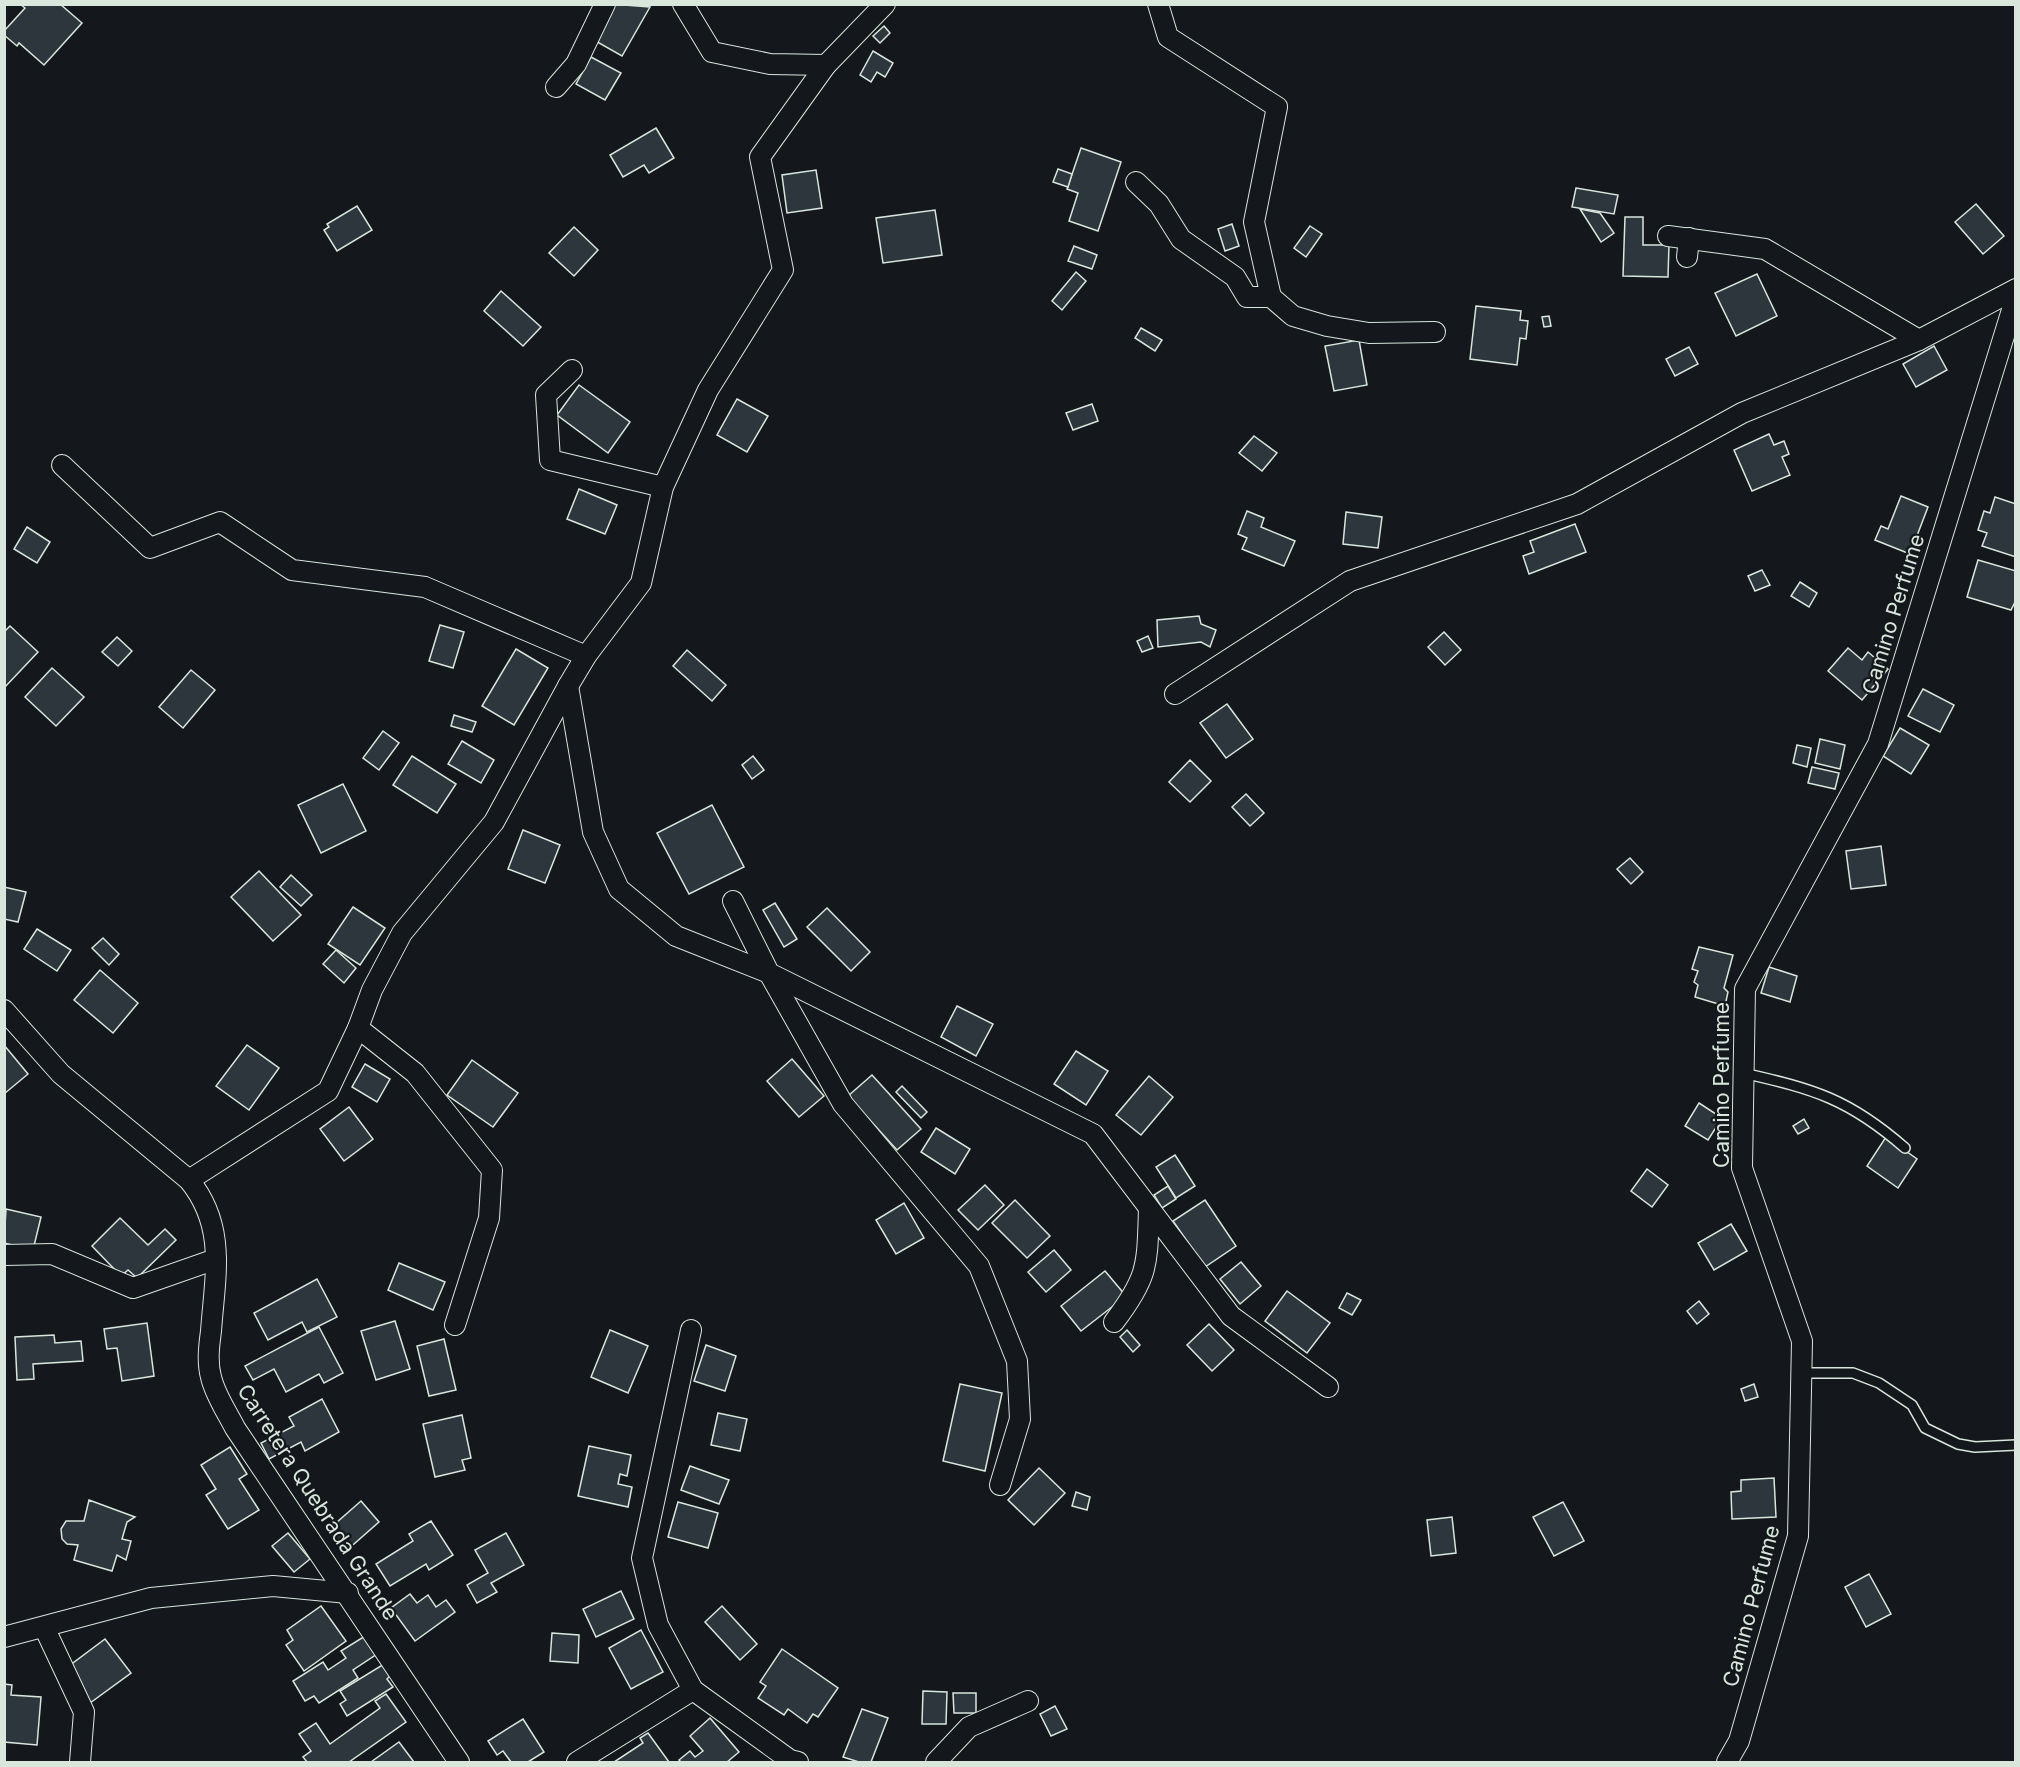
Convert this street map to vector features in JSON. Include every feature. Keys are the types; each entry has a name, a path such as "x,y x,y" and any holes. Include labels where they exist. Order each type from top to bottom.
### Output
{"street":[{"path":"556,87 576,64 605,4"},
{"path":"683,4 712,52 770,64 826,65"},
{"path":"189,1180 328,1091 358,1028 372,990 402,933 494,822 586,656 641,583 663,487 708,390 783,270 760,157 826,65 885,4"},
{"path":"1158,4 1168,37 1277,107 1254,222 1271,297 1293,316 1327,326 1369,333 1435,332"},
{"path":"1136,182 1159,204 1181,239 1235,277 1247,297 1271,297"},
{"path":"1668,236 1688,248 1765,249 1919,340"},
{"path":"1175,694 1350,581 1577,504 1742,413 1919,340 2016,289"},
{"name":"Camino Perfume","path":"1727,1762 1739,1741 1797,1536 1802,1373 1802,1341 1742,1168 1745,989 1878,744 2016,297"},
{"path":"572,370 546,395 550,460 663,487"},
{"path":"62,465 150,548 220,522 292,570 425,587 586,656"},
{"path":"568,686 593,832 619,889 676,936 769,973 1093,1134 1231,1316 1328,1387"},
{"path":"733,901 769,973 843,1104 979,1266 1017,1361 1020,1419 1000,1485"},
{"name":"Carretera Quebrada Grande","path":"4,1010 61,1074 189,1180 202,1196 211,1214 216,1236 209,1356 211,1377 235,1428 348,1593 459,1762"},
{"path":"358,1028 415,1072 492,1170 489,1218 455,1325"},
{"path":"1114,1322 1135,1295 1147,1268 1149,1209"},
{"path":"4,1255 52,1254 133,1288 216,1259"},
{"path":"4,1264 29,1255"},
{"path":"692,1330 642,1558 658,1625 693,1690 790,1760 798,1762"},
{"path":"4,1637 151,1598 273,1586 348,1593"},
{"path":"44,1627 84,1712 80,1762"},
{"path":"577,1762 693,1690"},
{"path":"936,1762 969,1727 1028,1701"}],"lane":[{"path":"1743,1073 1825,1094 1879,1125 1905,1148"},
{"path":"1802,1373 1852,1373 1879,1383 1912,1405 1925,1428 1958,1444 1975,1447 2016,1445"}],"building":[{"path":"20,4 60,4 82,23 44,65 19,43 17,46 4,35 4,31 25,8"},
{"path":"611,4 650,7 622,56 592,39"},
{"path":"884,26 890,33 880,43 873,36"},
{"path":"873,51 893,63 885,77 877,72 871,82 860,75"},
{"path":"591,57 621,73 605,100 576,84"},
{"path":"656,128 674,158 649,173 644,165 623,177 610,155"},
{"path":"1081,148 1121,162 1098,231 1069,221 1078,193 1067,189"},
{"path":"1058,169 1072,174 1068,187 1053,182"},
{"path":"816,170 822,208 787,213 782,175"},
{"path":"1576,188 1618,195 1614,214 1572,207"},
{"path":"1976,204 2004,236 1983,254 1955,222"},
{"path":"357,206 372,230 337,251 324,230 329,227 327,224"},
{"path":"1580,209 1600,213 1614,233 1601,242"},
{"path":"935,210 942,255 883,263 876,218"},
{"path":"1625,217 1643,217 1643,245 1669,245 1668,277 1623,276"},
{"path":"1232,224 1239,246 1225,251 1218,229"},
{"path":"1310,226 1322,234 1306,257 1294,248"},
{"path":"574,227 598,250 574,276 549,253"},
{"path":"1074,246 1097,255 1092,269 1068,261"},
{"path":"1076,272 1086,281 1062,310 1052,301"},
{"path":"1757,274 1777,316 1736,336 1715,293"},
{"path":"501,291 541,327 523,346 484,311"},
{"path":"1476,306 1521,311 1520,320 1528,321 1526,339 1520,338 1517,365 1470,359"},
{"path":"1549,316 1551,326 1544,327 1542,317"},
{"path":"1141,328 1162,340 1155,351 1135,338"},
{"path":"1359,340 1367,385 1334,391 1325,346"},
{"path":"1934,346 1947,370 1916,387 1903,364"},
{"path":"1689,347 1698,364 1675,376 1666,359"},
{"path":"579,385 630,422 608,453 557,415"},
{"path":"737,399 768,416 747,452 717,435"},
{"path":"1092,404 1098,421 1073,430 1066,413"},
{"path":"1769,434 1774,445 1784,441 1789,454 1782,457 1790,475 1752,491 1734,450"},
{"path":"1254,436 1277,453 1262,471 1239,453"},
{"path":"579,489 617,505 605,534 567,519"},
{"path":"1901,496 1928,507 1910,554 1875,540 1881,526 1888,529"},
{"path":"1995,497 2016,504 2016,557 1982,546 1987,533 1978,530 1984,511 1990,513"},
{"path":"1247,511 1264,518 1261,527 1295,541 1284,566 1242,549 1247,538 1238,534"},
{"path":"1346,512 1382,517 1378,548 1343,544"},
{"path":"1575,524 1586,552 1529,574 1523,556 1534,552 1530,541"},
{"path":"27,527 50,542 37,563 14,549"},
{"path":"1978,560 2016,571 2016,600 2011,610 1967,597"},
{"path":"1762,570 1770,585 1755,591 1748,576"},
{"path":"1800,582 1817,593 1809,607 1791,596"},
{"path":"1199,616 1201,624 1216,630 1210,647 1201,642 1158,647 1157,620"},
{"path":"440,625 464,632 453,668 429,661"},
{"path":"10,626 38,652 5,687 4,632"},
{"path":"1444,632 1461,650 1445,665 1428,647"},
{"path":"1148,636 1153,648 1142,652 1137,641"},
{"path":"117,637 132,651 118,666 102,652"},
{"path":"1848,648 1862,660 1868,652 1888,669 1862,700 1828,671"},
{"path":"516,649 548,668 514,725 482,706"},
{"path":"687,650 726,685 712,701 673,666"},
{"path":"52,668 84,697 56,726 25,697"},
{"path":"191,670 215,690 183,728 159,707"},
{"path":"1923,689 1954,705 1940,732 1908,716"},
{"path":"1227,704 1253,739 1226,758 1200,723"},
{"path":"454,715 476,722 472,732 451,726"},
{"path":"1900,728 1929,745 1911,774 1883,756"},
{"path":"383,731 399,743 379,770 363,758"},
{"path":"1820,739 1845,745 1840,769 1815,763"},
{"path":"462,741 494,760 481,783 448,764"},
{"path":"1797,745 1811,748 1807,767 1793,763"},
{"path":"412,756 456,784 437,813 393,785"},
{"path":"753,756 764,770 752,779 742,765"},
{"path":"1190,760 1211,781 1190,802 1169,782"},
{"path":"1812,767 1839,773 1835,789 1808,783"},
{"path":"343,784 366,831 321,853 298,805"},
{"path":"1246,794 1264,813 1250,826 1232,807"},
{"path":"712,805 744,867 689,894 657,833"},
{"path":"523,830 560,845 545,883 508,869"},
{"path":"1881,846 1886,885 1851,889 1846,851"},
{"path":"1630,858 1643,872 1631,884 1617,869"},
{"path":"259,871 301,915 273,941 231,897"},
{"path":"291,875 312,895 301,906 280,887"},
{"path":"4,887 26,892 18,922 4,919"},
{"path":"775,903 797,939 784,947 763,910"},
{"path":"353,907 385,928 360,965 328,944"},
{"path":"827,908 870,952 851,971 807,927"},
{"path":"37,929 71,950 57,971 24,949"},
{"path":"103,938 119,954 109,965 92,948"},
{"path":"1699,947 1733,955 1724,988 1728,992 1725,1006 1695,997 1698,985 1694,982 1698,971 1692,969"},
{"path":"336,950 356,968 344,983 323,964"},
{"path":"1769,967 1797,976 1790,1002 1761,993"},
{"path":"100,970 138,1003 113,1033 74,1000"},
{"path":"957,1006 993,1024 976,1056 941,1037"},
{"path":"4,1045 28,1074 4,1094"},
{"path":"247,1045 279,1068 249,1110 216,1086"},
{"path":"1076,1051 1108,1071 1086,1105 1054,1084"},
{"path":"792,1059 824,1096 799,1117 767,1081"},
{"path":"472,1060 518,1093 493,1127 447,1095"},
{"path":"365,1064 390,1079 377,1102 352,1087"},
{"path":"872,1075 921,1129 897,1150 848,1096"},
{"path":"1149,1076 1173,1097 1141,1135 1116,1115"},
{"path":"902,1086 927,1112 921,1118 896,1092"},
{"path":"1699,1103 1722,1118 1708,1140 1685,1126"},
{"path":"349,1107 373,1139 344,1161 320,1129"},
{"path":"1804,1119 1809,1128 1798,1134 1793,1126"},
{"path":"936,1128 970,1149 955,1174 921,1152"},
{"path":"1886,1137 1917,1159 1898,1188 1867,1166"},
{"path":"1175,1155 1195,1186 1176,1198 1156,1167"},
{"path":"1647,1169 1668,1185 1652,1207 1631,1191"},
{"path":"985,1185 1004,1205 978,1230 958,1210"},
{"path":"1168,1186 1176,1199 1162,1208 1154,1195"},
{"path":"1015,1200 1050,1236 1027,1258 992,1223"},
{"path":"1205,1200 1236,1246 1205,1267 1173,1221"},
{"path":"904,1203 924,1238 896,1254 876,1220"},
{"path":"6,1209 41,1217 33,1250 4,1243"},
{"path":"120,1218 148,1245 165,1229 176,1240 137,1278 128,1270 121,1276 92,1246"},
{"path":"1731,1224 1747,1251 1714,1270 1698,1243"},
{"path":"1054,1250 1071,1270 1046,1292 1028,1272"},
{"path":"1241,1262 1261,1286 1240,1304 1220,1279"},
{"path":"399,1263 445,1282 433,1310 388,1290"},
{"path":"1105,1271 1126,1296 1081,1331 1061,1306"},
{"path":"317,1279 337,1317 307,1332 302,1322 268,1340 254,1313"},
{"path":"1287,1291 1330,1323 1307,1353 1265,1321"},
{"path":"1347,1293 1361,1300 1352,1315 1339,1308"},
{"path":"1699,1301 1709,1314 1697,1324 1687,1311"},
{"path":"395,1321 410,1369 376,1380 361,1331"},
{"path":"147,1323 154,1376 122,1381 117,1348 107,1349 104,1329"},
{"path":"1209,1324 1234,1350 1212,1371 1187,1345"},
{"path":"319,1327 343,1373 324,1383 319,1374 286,1392 274,1369 253,1380 245,1366"},
{"path":"610,1330 648,1346 628,1393 591,1377"},
{"path":"1127,1330 1140,1345 1133,1352 1120,1337"},
{"path":"54,1335 55,1343 81,1341 83,1361 33,1364 34,1379 17,1380 15,1337"},
{"path":"444,1339 456,1390 429,1396 417,1346"},
{"path":"706,1345 736,1356 725,1391 694,1381"},
{"path":"960,1384 1002,1393 985,1471 943,1461"},
{"path":"1754,1384 1758,1397 1745,1401 1741,1389"},
{"path":"322,1399 339,1432 305,1451 301,1442 269,1459 261,1443 294,1426 289,1417"},
{"path":"718,1413 747,1419 740,1451 711,1445"},
{"path":"462,1415 471,1458 462,1460 465,1470 435,1477 423,1424"},
{"path":"589,1446 631,1455 627,1476 620,1474 618,1484 632,1487 628,1507 578,1496"},
{"path":"230,1447 247,1474 239,1479 259,1510 228,1529 206,1495 216,1489 201,1465"},
{"path":"690,1466 729,1480 719,1504 681,1490"},
{"path":"1039,1468 1065,1493 1034,1525 1008,1500"},
{"path":"1774,1478 1776,1517 1732,1519 1731,1492 1741,1491 1741,1480"},
{"path":"1076,1492 1090,1497 1087,1510 1072,1506"},
{"path":"89,1500 135,1517 127,1522 122,1539 131,1541 126,1560 117,1555 112,1571 74,1560 78,1545 67,1544 62,1539 61,1529 66,1521 84,1521"},
{"path":"361,1501 379,1522 346,1551 328,1530"},
{"path":"678,1502 718,1513 708,1548 668,1537"},
{"path":"1563,1502 1584,1541 1554,1556 1533,1517"},
{"path":"1452,1517 1456,1553 1431,1556 1427,1520"},
{"path":"431,1521 453,1555 429,1570 426,1564 390,1586 376,1564 413,1541 409,1534"},
{"path":"288,1533 310,1559 294,1572 272,1546"},
{"path":"506,1533 524,1565 491,1583 497,1592 477,1603 467,1585 488,1573 475,1550"},
{"path":"1869,1574 1891,1614 1866,1627 1845,1587"},
{"path":"621,1591 634,1619 596,1637 583,1609"},
{"path":"410,1594 417,1603 428,1595 436,1607 446,1600 455,1612 415,1641 391,1608"},
{"path":"321,1606 346,1641 304,1671 286,1645 293,1640 287,1630"},
{"path":"722,1606 757,1644 740,1660 705,1622"},
{"path":"641,1630 663,1672 631,1689 609,1648"},
{"path":"552,1633 579,1635 578,1663 550,1661"},
{"path":"365,1636 377,1654 353,1670 358,1678 319,1703 314,1696 305,1701 293,1681 323,1662 328,1670 346,1658 341,1651"},
{"path":"105,1639 131,1673 90,1703 65,1669"},
{"path":"782,1649 838,1688 818,1717 813,1714 807,1723 788,1709 784,1715 758,1698 766,1686 760,1682"},
{"path":"384,1664 391,1675 387,1679 393,1687 347,1716 340,1704 346,1700 340,1691"},
{"path":"4,1684 12,1685 11,1695 41,1697 37,1745 4,1742"},
{"path":"923,1691 947,1692 946,1724 922,1724"},
{"path":"953,1693 976,1693 976,1713 954,1713"},
{"path":"386,1694 406,1722 349,1762 307,1762 303,1757 311,1751 299,1734 316,1723 330,1744 380,1708 375,1701"},
{"path":"1055,1706 1067,1729 1051,1736 1040,1714"},
{"path":"862,1709 888,1718 871,1762 859,1762 843,1757"},
{"path":"710,1718 739,1752 727,1762 681,1762 679,1760 690,1751 695,1757 703,1751 690,1736"},
{"path":"523,1719 544,1752 528,1762 511,1762 503,1751 497,1755 488,1741"},
{"path":"648,1733 669,1762 614,1762 643,1743 640,1738"},
{"path":"399,1742 414,1762 371,1762"}]}
